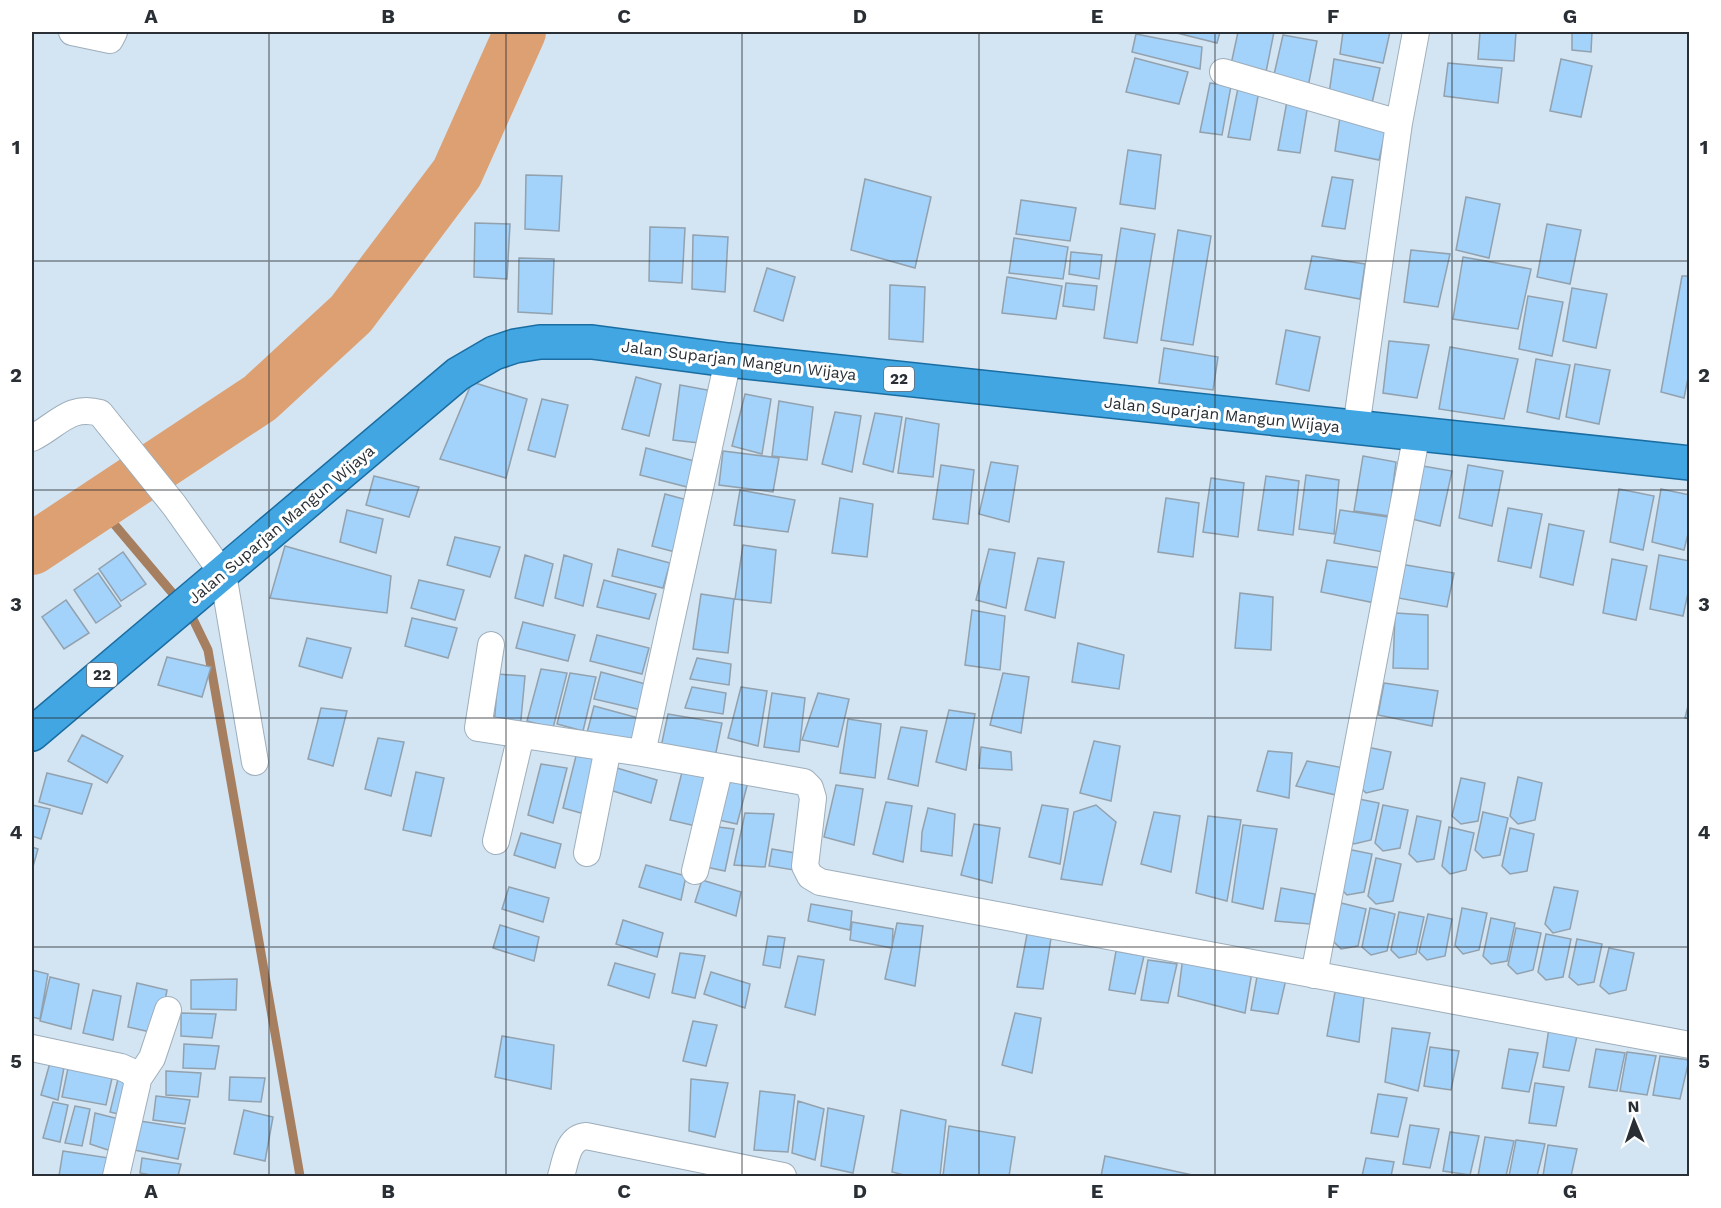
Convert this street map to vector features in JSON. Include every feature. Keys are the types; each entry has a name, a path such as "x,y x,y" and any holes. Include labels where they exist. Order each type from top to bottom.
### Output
{"highway":[{"name":"Jalan Suparjan Mangun Wijaya","path":"32,734 458,374 494,353 515,346 540,342 592,342 728,360 1689,463"}],"street":[{"path":"72,32 110,40 114,32"},
{"path":"1356,428 1399,123 1416,32"},
{"path":"1223,72 1399,123"},
{"path":"642,753 728,360"},
{"path":"32,438 74,411 88,409 100,412 174,505 223,574 255,762"},
{"path":"1314,975 1417,433"},
{"path":"491,645 478,728 642,753 804,782 808,785 813,798 805,866 810,876 820,882 1689,1045"},
{"path":"496,841 521,735"},
{"path":"587,853 608,748"},
{"path":"695,871 720,767"},
{"path":"116,1176 138,1079 152,1058 168,1010"},
{"path":"32,1048 121,1067 130,1071 138,1079"},
{"path":"561,1176 574,1139 586,1136 719,1170 783,1176"}],"building":[{"path":"1173,32 1220,32 1217,43"},
{"path":"1238,32 1274,32 1265,77 1230,69"},
{"path":"1343,32 1390,32 1383,63 1340,54"},
{"path":"1480,32 1516,32 1514,61 1478,59"},
{"path":"1572,32 1592,32 1591,52 1572,50"},
{"path":"1136,34 1202,47 1200,69 1132,52"},
{"path":"1283,35 1317,41 1308,87 1273,79"},
{"path":"1135,58 1188,72 1179,104 1126,92"},
{"path":"1334,59 1380,68 1372,103 1329,94"},
{"path":"1561,59 1592,66 1581,117 1550,111"},
{"path":"1448,63 1502,68 1498,103 1444,96"},
{"path":"1210,83 1231,86 1222,135 1200,132"},
{"path":"1238,88 1259,91 1250,140 1228,137"},
{"path":"1287,101 1308,104 1300,153 1278,150"},
{"path":"1340,117 1387,125 1379,160 1335,151"},
{"path":"1128,150 1161,155 1155,209 1120,204"},
{"path":"526,175 562,176 559,231 525,229"},
{"path":"1332,177 1353,180 1345,229 1322,226"},
{"path":"865,179 931,197 915,268 851,250"},
{"path":"1466,197 1500,204 1489,258 1456,250"},
{"path":"1021,200 1076,208 1070,241 1016,234"},
{"path":"475,223 510,224 507,279 474,277"},
{"path":"1547,224 1581,230 1570,284 1537,277"},
{"path":"650,227 685,228 682,283 649,281"},
{"path":"1121,228 1155,234 1137,343 1104,338"},
{"path":"1178,230 1211,236 1193,345 1161,340"},
{"path":"693,235 728,237 725,292 692,289"},
{"path":"1014,238 1068,247 1063,279 1009,273"},
{"path":"1411,250 1450,254 1438,307 1404,302"},
{"path":"1071,252 1102,255 1099,279 1069,274"},
{"path":"1312,256 1365,264 1360,299 1305,289"},
{"path":"1463,257 1531,269 1518,329 1453,319"},
{"path":"519,258 554,259 552,314 518,312"},
{"path":"767,268 795,277 783,321 754,311"},
{"path":"1682,276 1690,276 1690,368 1684,398 1661,392"},
{"path":"1007,277 1062,286 1056,319 1002,313"},
{"path":"1066,283 1097,286 1094,310 1063,306"},
{"path":"890,285 925,287 923,342 889,339"},
{"path":"1572,288 1607,294 1596,348 1563,341"},
{"path":"1528,296 1563,302 1552,356 1519,349"},
{"path":"1286,330 1320,337 1309,391 1276,384"},
{"path":"1389,341 1429,345 1417,398 1383,393"},
{"path":"1450,347 1518,359 1504,419 1439,409"},
{"path":"1164,348 1218,357 1213,390 1159,383"},
{"path":"1536,359 1570,365 1559,419 1527,412"},
{"path":"1575,364 1610,370 1599,424 1566,417"},
{"path":"636,377 661,384 649,436 622,429"},
{"path":"472,382 527,399 506,478 440,459"},
{"path":"680,385 713,391 708,444 673,440"},
{"path":"745,394 771,399 762,454 732,446"},
{"path":"542,399 568,405 555,457 528,450"},
{"path":"779,401 813,407 807,460 772,456"},
{"path":"835,412 861,416 852,472 822,464"},
{"path":"875,413 902,417 893,472 863,464"},
{"path":"906,418 939,424 933,477 898,473"},
{"path":"646,448 698,462 691,488 640,475"},
{"path":"723,451 779,458 773,492 719,485"},
{"path":"1363,456 1396,462 1389,516 1354,511"},
{"path":"991,462 1018,466 1009,522 979,514"},
{"path":"941,465 974,470 968,524 933,519"},
{"path":"1417,465 1452,471 1440,526 1408,518"},
{"path":"1468,465 1503,471 1492,526 1459,518"},
{"path":"1306,475 1339,480 1334,534 1299,529"},
{"path":"374,476 419,487 409,517 366,505"},
{"path":"1266,476 1299,481 1293,535 1258,530"},
{"path":"1211,478 1244,483 1238,537 1203,532"},
{"path":"1619,489 1654,496 1643,550 1610,542"},
{"path":"1661,489 1690,495 1690,526 1684,550 1652,542"},
{"path":"740,490 795,500 788,532 734,525"},
{"path":"665,494 691,501 679,553 652,546"},
{"path":"840,498 873,504 867,557 832,553"},
{"path":"1166,498 1199,503 1193,557 1158,552"},
{"path":"1508,508 1542,514 1531,568 1498,561"},
{"path":"347,510 383,519 376,553 340,542"},
{"path":"1340,510 1395,518 1388,553 1334,543"},
{"path":"1549,524 1584,531 1573,585 1540,577"},
{"path":"455,537 500,547 490,577 447,565"},
{"path":"743,545 776,550 771,603 735,599"},
{"path":"285,546 391,576 387,613 270,598"},
{"path":"618,549 670,563 663,588 612,576"},
{"path":"989,549 1015,553 1006,608 976,600"},
{"path":"123,552 146,584 121,601 99,569"},
{"path":"525,555 553,564 543,606 515,598"},
{"path":"564,555 592,564 583,606 555,598"},
{"path":"1659,555 1690,561 1690,584 1683,616 1650,609"},
{"path":"1038,558 1064,562 1055,618 1025,610"},
{"path":"1612,559 1647,566 1636,620 1603,613"},
{"path":"1327,560 1381,568 1375,603 1321,592"},
{"path":"1400,564 1454,573 1447,607 1393,597"},
{"path":"98,573 121,606 96,623 74,590"},
{"path":"419,580 464,590 455,620 411,608"},
{"path":"604,580 656,594 649,619 597,607"},
{"path":"1240,593 1273,597 1271,650 1235,648"},
{"path":"701,594 734,599 728,653 693,649"},
{"path":"66,600 89,633 64,649 42,617"},
{"path":"972,610 1005,616 1000,670 965,665"},
{"path":"1395,613 1428,615 1428,669 1393,668"},
{"path":"412,618 457,628 448,658 405,646"},
{"path":"523,622 575,635 568,661 516,648"},
{"path":"597,635 649,648 642,674 590,661"},
{"path":"307,638 351,648 342,678 299,666"},
{"path":"1078,643 1124,655 1119,689 1072,682"},
{"path":"167,657 211,667 202,697 158,685"},
{"path":"697,658 731,664 729,685 690,679"},
{"path":"541,669 567,673 553,728 527,721"},
{"path":"601,672 653,686 646,711 594,699"},
{"path":"570,673 596,677 583,731 557,724"},
{"path":"1003,673 1029,677 1021,733 990,725"},
{"path":"498,674 525,676 520,730 494,727"},
{"path":"1384,683 1438,691 1432,726 1378,715"},
{"path":"692,687 726,693 723,714 685,708"},
{"path":"741,687 767,691 758,746 728,738"},
{"path":"772,693 805,698 799,752 764,747"},
{"path":"818,693 849,699 838,747 802,740"},
{"path":"1690,698 1690,719 1685,718"},
{"path":"594,706 646,720 639,745 587,733"},
{"path":"321,708 347,711 333,766 308,759"},
{"path":"949,710 975,714 966,770 936,762"},
{"path":"668,714 722,723 715,757 661,747"},
{"path":"848,719 881,724 875,778 840,773"},
{"path":"901,727 927,731 918,786 888,779"},
{"path":"82,735 123,756 107,783 68,761"},
{"path":"378,738 404,742 391,796 365,789"},
{"path":"1094,741 1120,746 1111,801 1080,793"},
{"path":"981,747 1011,752 1012,770 979,768"},
{"path":"1367,747 1391,752 1383,789 1366,793 1358,785"},
{"path":"1268,751 1292,753 1289,798 1257,791"},
{"path":"576,756 602,760 588,815 563,808"},
{"path":"1307,761 1344,768 1336,795 1296,786"},
{"path":"541,764 567,768 553,823 528,815"},
{"path":"617,768 657,780 651,803 610,790"},
{"path":"683,768 709,772 700,827 670,820"},
{"path":"416,772 444,778 431,836 403,830"},
{"path":"47,773 92,784 82,814 39,802"},
{"path":"1518,777 1542,783 1535,820 1518,824 1510,816"},
{"path":"723,778 748,782 737,824 714,819"},
{"path":"1461,778 1485,783 1478,821 1461,824 1452,816"},
{"path":"836,785 863,789 854,845 824,837"},
{"path":"1354,798 1379,803 1371,840 1354,844 1346,836"},
{"path":"886,802 912,806 903,862 873,854"},
{"path":"32,805 50,809 41,839 32,836"},
{"path":"1042,805 1068,809 1060,864 1029,857"},
{"path":"1096,805 1116,822 1102,885 1061,879 1074,812"},
{"path":"1383,805 1408,810 1400,848 1383,851 1375,843"},
{"path":"928,808 955,814 952,856 921,851 922,832"},
{"path":"1154,812 1180,816 1171,872 1141,864"},
{"path":"1483,812 1508,818 1500,855 1483,858 1475,850"},
{"path":"745,813 774,814 765,867 734,865"},
{"path":"1208,816 1241,820 1227,901 1196,893"},
{"path":"1417,816 1441,821 1434,859 1417,862 1409,854"},
{"path":"974,824 1000,828 992,883 961,875"},
{"path":"1243,825 1277,829 1263,909 1232,902"},
{"path":"710,826 734,829 725,871 701,866"},
{"path":"1449,827 1474,833 1466,870 1450,874 1442,866"},
{"path":"1510,828 1534,834 1527,871 1510,874 1502,866"},
{"path":"521,833 561,844 555,868 514,855"},
{"path":"32,847 38,849 32,870"},
{"path":"772,849 801,854 800,871 769,866"},
{"path":"1347,849 1372,854 1364,892 1347,895 1339,887"},
{"path":"1376,858 1401,864 1393,901 1376,904 1368,896"},
{"path":"646,865 686,876 681,900 639,887"},
{"path":"702,880 741,892 736,916 695,902"},
{"path":"509,887 549,898 543,922 502,909"},
{"path":"1554,887 1578,891 1570,929 1553,933 1545,924"},
{"path":"1281,888 1315,894 1310,924 1275,921"},
{"path":"1341,903 1366,909 1358,946 1341,949 1333,941"},
{"path":"811,904 852,911 850,930 808,921"},
{"path":"1370,908 1395,914 1387,951 1371,955 1362,947"},
{"path":"1462,908 1487,913 1479,950 1463,954 1455,945"},
{"path":"1399,912 1424,917 1416,954 1399,958 1391,950"},
{"path":"1428,914 1452,919 1445,956 1427,960 1419,952"},
{"path":"1491,918 1515,923 1507,961 1491,964 1483,956"},
{"path":"623,920 663,933 657,957 616,944"},
{"path":"852,922 893,929 892,948 850,940"},
{"path":"897,923 923,926 915,986 885,979"},
{"path":"500,925 539,937 534,961 493,948"},
{"path":"1516,928 1541,933 1533,970 1517,974 1508,965"},
{"path":"1028,929 1052,932 1043,989 1017,987"},
{"path":"1546,934 1571,939 1563,977 1546,980 1538,972"},
{"path":"768,936 785,938 780,968 763,965"},
{"path":"1577,939 1602,944 1594,982 1578,985 1569,977"},
{"path":"1609,948 1634,953 1626,990 1609,994 1600,986"},
{"path":"1184,949 1254,960 1245,1013 1178,996"},
{"path":"1116,951 1144,956 1135,994 1109,990"},
{"path":"680,953 705,956 695,998 672,993"},
{"path":"798,956 824,960 815,1015 785,1007"},
{"path":"1148,960 1177,964 1168,1003 1141,1000"},
{"path":"615,963 655,974 649,998 608,985"},
{"path":"32,970 48,974 40,1019 32,1017"},
{"path":"1258,971 1287,975 1278,1014 1251,1010"},
{"path":"711,972 750,984 745,1008 704,994"},
{"path":"50,977 79,984 71,1029 40,1021"},
{"path":"237,979 236,1010 191,1009 191,980"},
{"path":"137,983 167,990 159,1034 128,1027"},
{"path":"93,990 121,996 113,1040 83,1033"},
{"path":"1335,992 1364,997 1359,1042 1327,1036"},
{"path":"181,1013 216,1014 212,1038 181,1036"},
{"path":"1015,1013 1041,1018 1032,1073 1002,1065"},
{"path":"693,1021 717,1025 706,1066 683,1061"},
{"path":"1392,1028 1430,1033 1418,1091 1385,1082"},
{"path":"1549,1028 1578,1032 1569,1071 1543,1067"},
{"path":"502,1036 554,1045 551,1089 495,1077"},
{"path":"184,1044 219,1046 215,1069 183,1068"},
{"path":"1430,1047 1459,1051 1451,1090 1424,1086"},
{"path":"1509,1049 1538,1053 1529,1092 1502,1088"},
{"path":"1596,1049 1625,1053 1617,1091 1589,1087"},
{"path":"1627,1052 1656,1056 1647,1095 1620,1091"},
{"path":"1660,1056 1689,1060 1680,1099 1653,1095"},
{"path":"51,1059 65,1062 58,1100 41,1095"},
{"path":"68,1068 113,1074 106,1105 62,1097"},
{"path":"166,1071 201,1073 198,1097 166,1095"},
{"path":"119,1075 134,1078 126,1116 110,1112"},
{"path":"230,1077 265,1078 261,1102 229,1100"},
{"path":"691,1079 728,1083 715,1137 689,1131"},
{"path":"1535,1083 1564,1087 1556,1126 1529,1123"},
{"path":"760,1091 795,1095 788,1152 754,1150"},
{"path":"1378,1094 1407,1098 1398,1137 1371,1133"},
{"path":"156,1096 190,1100 185,1124 153,1120"},
{"path":"798,1101 824,1109 815,1160 792,1153"},
{"path":"53,1102 68,1105 60,1142 43,1138"},
{"path":"75,1106 90,1109 82,1146 65,1143"},
{"path":"828,1108 864,1116 853,1173 821,1166"},
{"path":"244,1110 273,1117 265,1161 234,1154"},
{"path":"901,1110 946,1120 940,1176 908,1176 892,1172"},
{"path":"95,1113 123,1120 114,1152 90,1144"},
{"path":"140,1121 185,1128 178,1159 134,1150"},
{"path":"1410,1125 1439,1129 1430,1168 1403,1164"},
{"path":"949,1126 1015,1137 1009,1176 943,1176"},
{"path":"1450,1132 1479,1136 1470,1175 1443,1171"},
{"path":"1485,1137 1514,1141 1506,1176 1478,1176"},
{"path":"1516,1140 1545,1144 1537,1176 1509,1176"},
{"path":"1548,1145 1577,1149 1571,1176 1543,1176"},
{"path":"63,1151 109,1158 105,1176 59,1176"},
{"path":"1105,1156 1197,1176 1101,1176"},
{"path":"142,1158 181,1164 178,1176 140,1173"},
{"path":"1366,1158 1394,1162 1391,1176 1362,1176"}],"waterway":[{"path":"32,549 260,398 351,314 457,173 520,32"},
{"path":"98,505 191,615 208,650 300,1176"}]}
